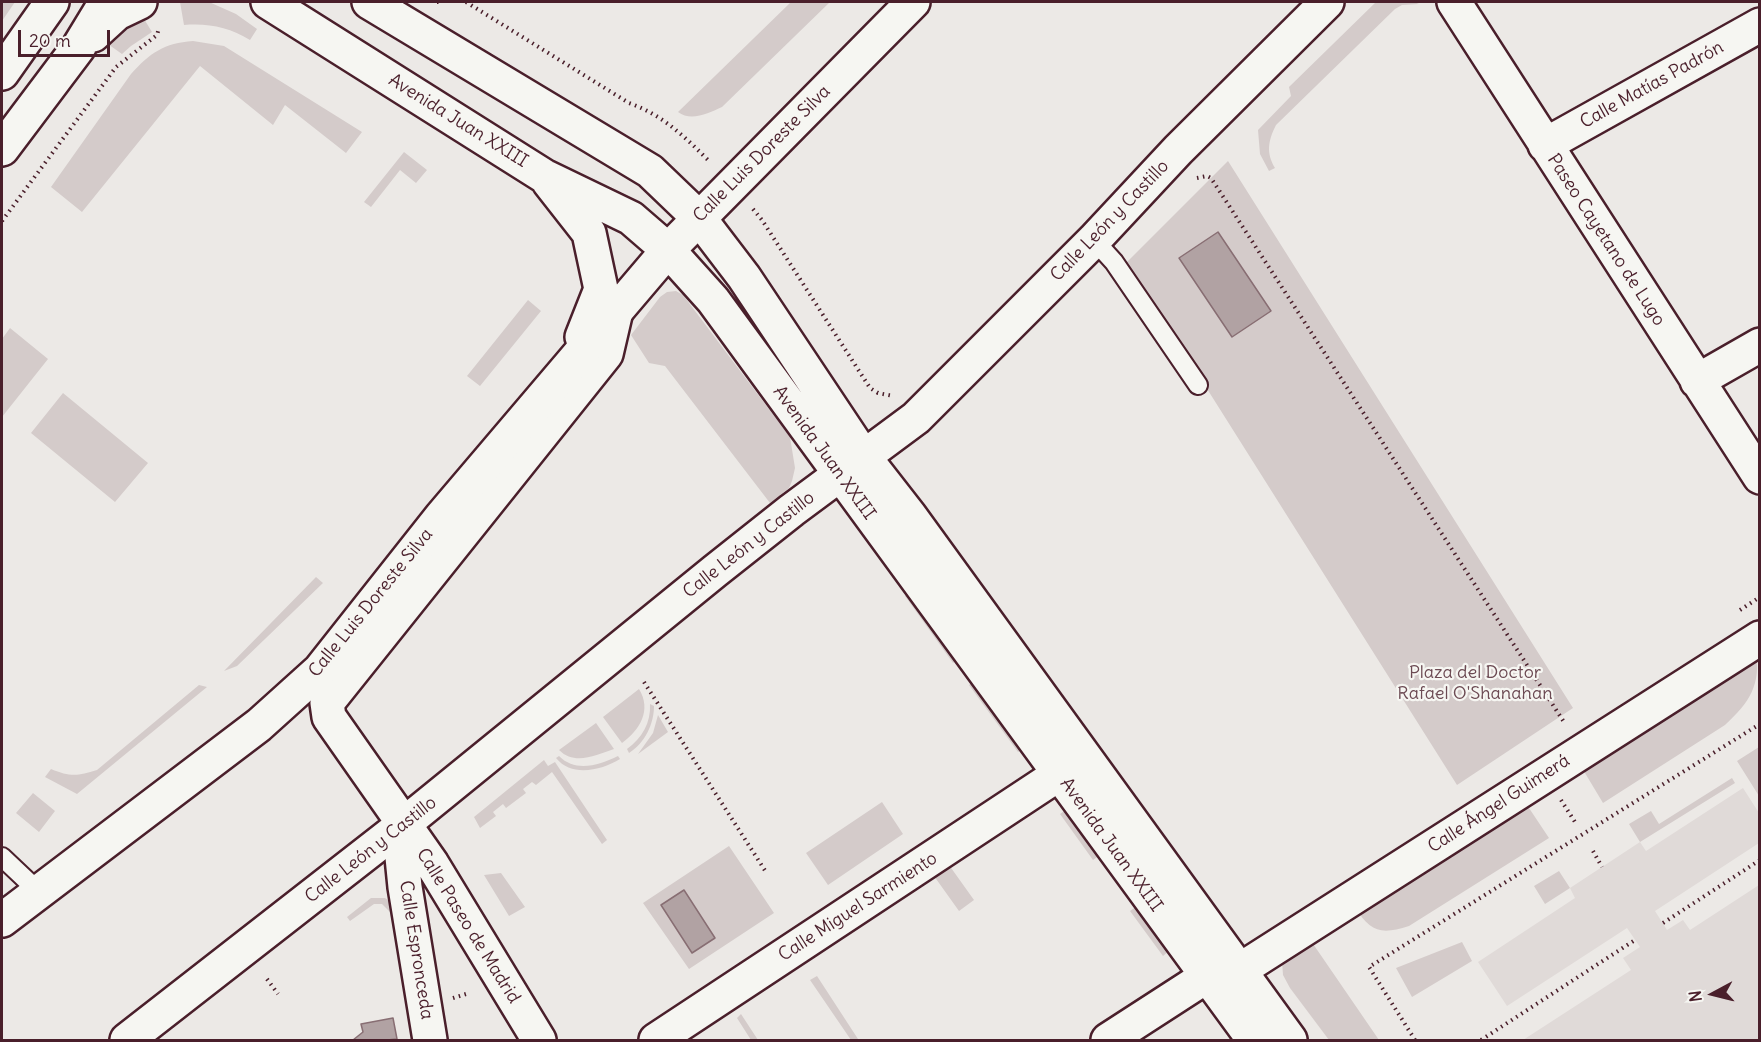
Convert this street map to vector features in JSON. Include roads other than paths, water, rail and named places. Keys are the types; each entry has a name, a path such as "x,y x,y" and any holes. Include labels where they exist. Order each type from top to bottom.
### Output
{"main road":[{"path":"2,73 52,2"},
{"path":"2,149 78,48 106,2"},
{"name":"Avenida Juan XXIII","path":"267,2 544,176 631,218 668,250 713,300 852,466 910,516 1290,1041"},
{"name":"Avenida Juan XXIII","path":"369,2 650,171 699,218 744,277 852,466 1059,774 1254,1041"},
{"name":"Calle Luis Doreste Silva","path":"2,920 259,725 320,670 441,517 668,250 913,2"},
{"name":"Calle León y Castillo","path":"127,1041 404,824 715,571 916,418 1094,240 1178,150 1327,2"},
{"name":"Paseo Cayetano de Lugo","path":"1454,2 1760,477"},
{"path":"78,48 117,13 150,10"},
{"name":"Calle Matías Padrón","path":"1545,145 1760,25"},
{"path":"544,176 589,233 601,290 571,365"},
{"name":"Calle Luis Doreste Silva","path":"335,692 606,354 616,311"},
{"path":"1697,381 1760,345"},
{"name":"Calle Ángel Guimerá","path":"1240,970 1760,638"},
{"name":"Calle Paseo de Madrid","path":"335,692 327,703 330,717 432,864 539,1041"},
{"name":"Calle Miguel Sarmiento","path":"656,1041 1059,774"},
{"name":"Calle Espronceda","path":"404,824 402,857 405,887 430,1041"},
{"path":"1108,1041 1207,976"}],"lane":[{"path":"1094,240 1114,262 1198,386"},
{"path":"2,857 39,892"}],"park label":[{"name":"Plaza del Doctor Rafael O'Shanahan","path":"1475,683"}]}
